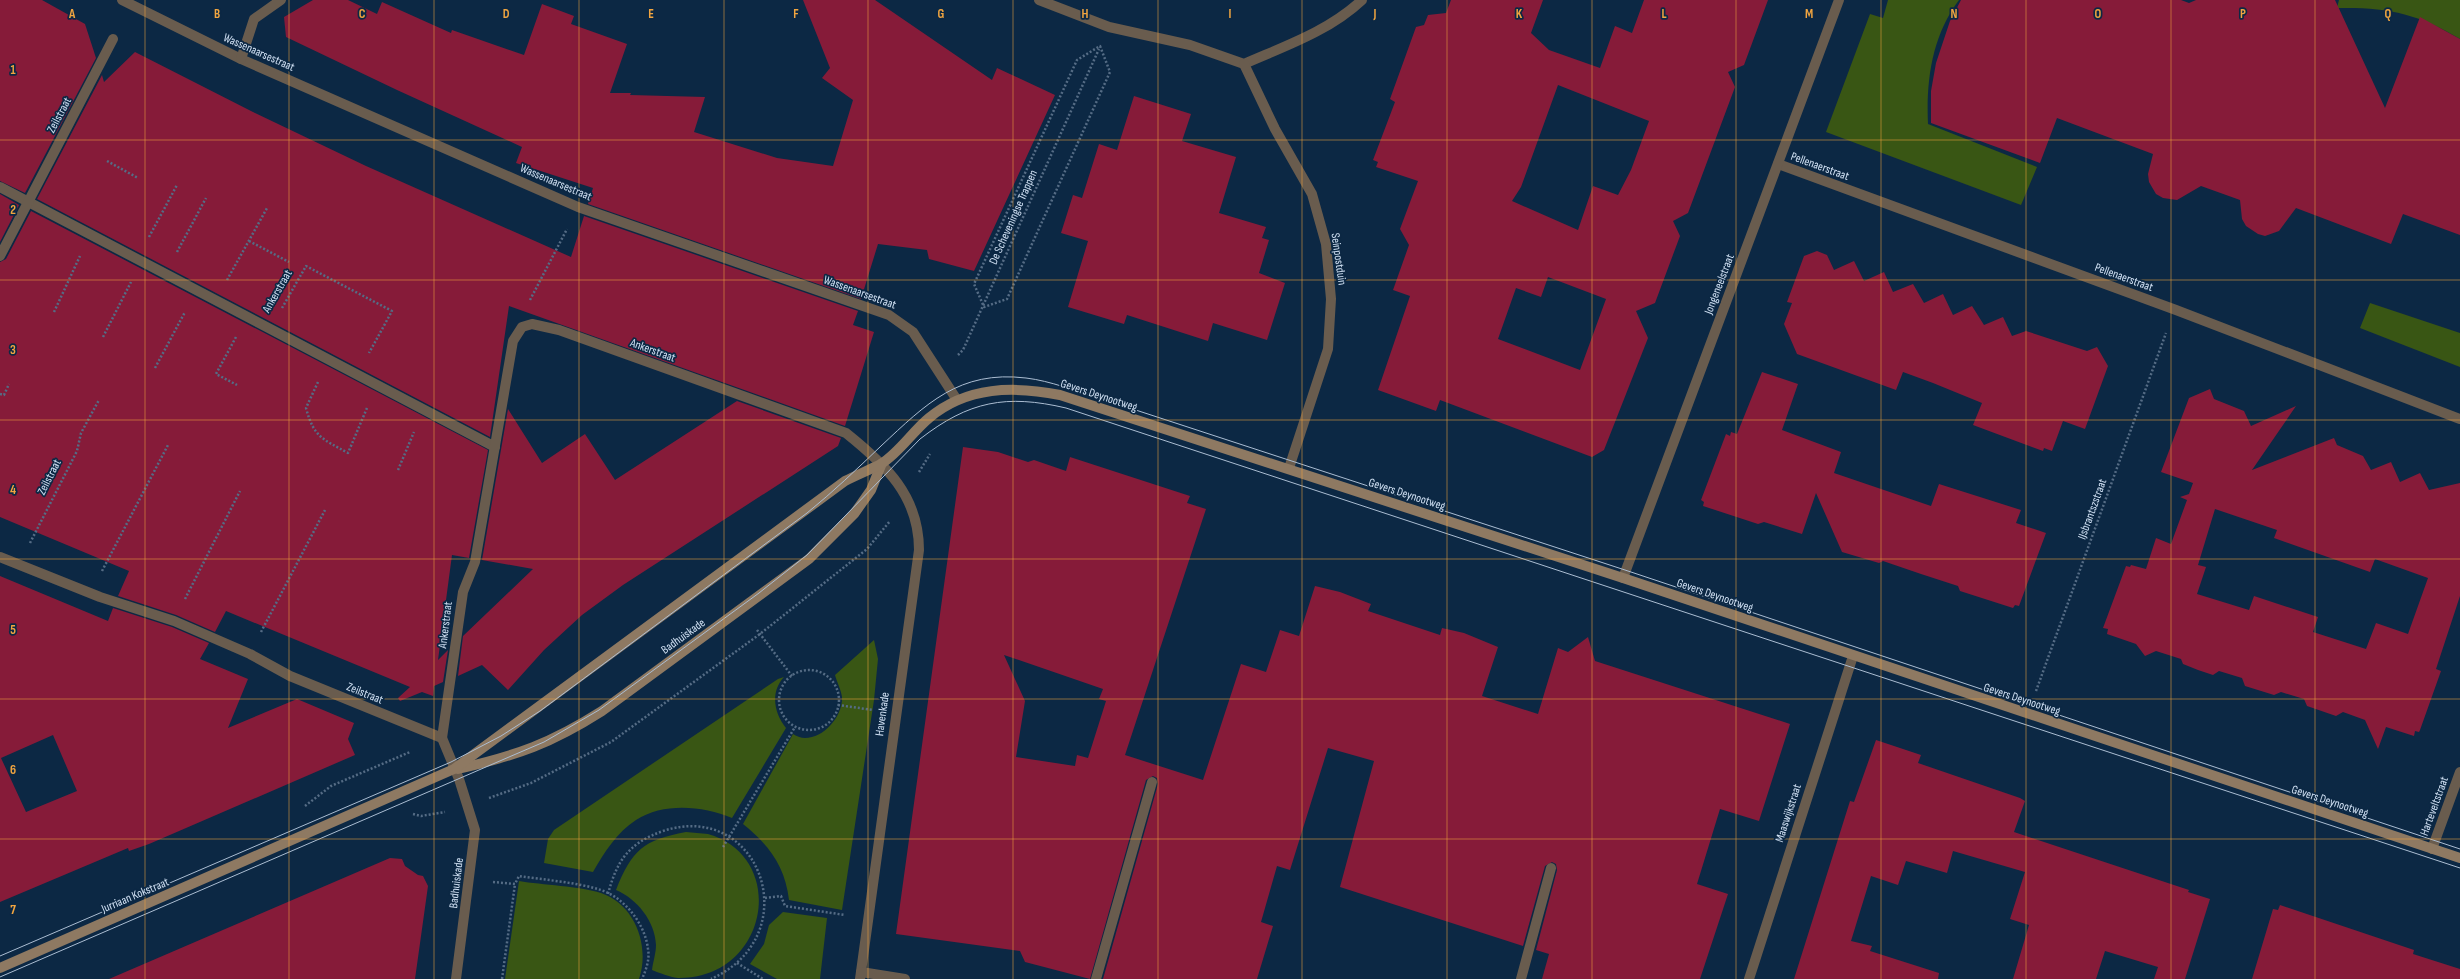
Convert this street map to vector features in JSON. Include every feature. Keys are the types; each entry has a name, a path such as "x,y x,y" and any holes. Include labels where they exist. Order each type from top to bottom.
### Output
{"main road":[{"name":"Gevers Deynootweg","path":"957,400 992,390 1033,390 1046,392 1289,468 1623,578 2460,858"},
{"name":"Badhuiskade","path":"454,769 845,481 882,463 930,417 957,400"},
{"name":"Badhuiskade","path":"454,769 526,752 567,733 602,711 809,559 854,514 871,490 882,463"},
{"name":"Jurriaan Kokstraat","path":"0,968 454,769"}],"street":[{"name":"Wassenaarsestraat","path":"122,0 241,59 578,207 889,315 913,332 957,400"},
{"path":"241,59 254,19 281,0"},
{"path":"1039,0 1109,27 1190,45 1244,64 1322,29 1352,9 1362,0"},
{"name":"Jongeneelstraat","path":"1623,578 1839,0"},
{"name":"Zeilstraat","path":"0,256 113,40"},
{"name":"Seinpostduin","path":"1244,64 1275,129 1312,194 1326,244 1331,299 1328,349 1289,468"},
{"name":"Pellenaerstraat","path":"1778,164 2176,310 2460,419"},
{"path":"0,187 27,203"},
{"name":"Ankerstraat","path":"27,203 495,447"},
{"name":"Ankerstraat","path":"442,738 463,592 475,562 513,341 522,327 532,324 559,330 846,433 882,463"},
{"name":"Havenkade","path":"860,975 869,919 895,714 919,550 919,532 909,498 882,463"},
{"name":"Zeilstraat","path":"0,557 90,593 174,621 250,654 290,676 442,738"},
{"name":"Maaswijkstraat","path":"1749,979 1853,656"},
{"path":"442,738 454,769"},
{"name":"Badhuiskade","path":"454,769 475,830 470,879 456,979"},
{"name":"Harteveltstraat","path":"2432,849 2460,772"},
{"path":"1096,979 1152,782"},
{"path":"1521,979 1551,868"},
{"path":"860,975 905,979"}],"path":[{"path":"1100,46 1110,72 1007,299 984,307 974,284 1077,60 1100,46"},
{"name":"De Scheveningse Trappen","path":"939,370 963,350 984,307 1093,63"},
{"path":"107,161 138,178"},
{"path":"103,337 141,262 147,240 177,185"},
{"path":"165,274 206,198"},
{"path":"522,327 520,320 578,207"},
{"path":"215,301 267,208"},
{"path":"54,312 90,236"},
{"name":"Ankerstraat","path":"249,241 289,262"},
{"name":"Ankerstraat","path":"270,330 306,266 392,311 357,375"},
{"path":"155,368 196,291"},
{"name":"IJsbrantszstraat","path":"2027,714 2146,385 2176,310"},
{"name":"Ankerstraat","path":"237,385 216,374 246,317"},
{"path":"329,360 306,408 314,432 348,453 376,385"},
{"path":"0,394 4,395 9,384"},
{"name":"Zeilstraat","path":"18,565 78,451 82,433 99,400"},
{"path":"398,470 423,410"},
{"path":"90,593 168,445"},
{"path":"174,621 240,491"},
{"path":"250,654 325,510"},
{"path":"757,630 792,676"},
{"path":"805,670 824,674 836,689 838,705 834,717 818,729 808,730 795,727 783,716 780,706 782,687 792,676 805,670"},
{"path":"838,705 895,714"},
{"path":"723,847 795,727"},
{"path":"300,810 331,786 442,738"},
{"path":"608,894 612,876 623,856 634,845 656,834 677,827 698,827 717,831 729,837 747,854 759,874 765,898 764,919 758,938 737,963 728,972 711,979"},
{"path":"502,979 515,884 519,876 601,890 618,898 634,915 644,932 649,950 642,979"},
{"path":"470,879 515,884"},
{"path":"765,898 781,896 785,906 869,919"},
{"path":"737,963 763,979"}],"green space":[{"path":"1888,0 1959,0 1942,28 1933,59 1928,91 1928,124 2037,167 2021,205 1826,132 1870,14 1883,18"},
{"path":"2339,0 2460,0 2460,39 2430,23 2401,13 2371,9 2337,8"},
{"path":"2370,303 2460,333 2460,367 2360,328"},
{"path":"874,640 878,659 874,700 842,910 789,900 784,877 774,857 761,840 743,824 793,734 803,738 812,737 825,730 836,718 842,697 835,675"},
{"path":"784,677 777,689 775,702 776,709 786,728 732,818 709,811 696,809 671,808 659,810 647,814 629,825 606,850 593,872 544,863 548,839 554,830 778,679"},
{"path":"686,832 708,834 734,847 750,866 758,890 758,915 749,939 732,959 709,973 678,978 652,970 656,945 655,936 648,919 638,905 624,894 616,890 628,865 641,849 649,843 659,839"},
{"path":"519,881 572,887 601,893 613,899 623,907 637,928 641,941 643,954 639,979 505,979"},
{"path":"783,912 827,918 820,979 777,979 750,964 764,944 769,925"}],"building":[{"path":"0,0 42,0 85,24 96,58 25,193 0,181"},
{"path":"313,0 348,0 377,14 382,2 451,33 452,30 524,55 542,4 574,16 571,24 627,44 610,93 705,97 694,132 777,158 833,166 853,100 822,78 830,68 803,0 875,0 992,80 997,68 1055,95 974,271 929,259 927,250 878,244 861,299 588,204 593,188 516,163 522,147 286,37 284,17"},
{"path":"1451,0 1543,0 1531,33 1549,50 1600,68 1615,26 1632,33 1644,0 1768,0 1744,65 1728,72 1735,87 1688,213 1673,221 1680,236 1655,303 1636,311 1648,338 1604,450 1592,457 1440,400 1436,411 1378,390 1410,296 1393,290 1409,245 1400,229 1418,181 1376,167 1378,162 1373,160 1395,102 1390,99 1416,27 1424,25 1428,15 1446,13","holes":["1558,85 1649,121 1631,170 1618,195 1593,186 1578,230 1512,201 1521,187","1548,277 1606,299 1580,370 1498,339 1516,288 1541,297"]},
{"path":"1961,0 2181,0 2189,3 2196,0 2335,0 2385,108 2420,17 2460,39 2460,235 2403,214 2391,244 2296,208 2279,231 2265,236 2258,234 2246,226 2242,219 2240,200 2201,186 2177,200 2163,198 2156,194 2149,182 2148,174 2153,154 2057,118 2040,163 1931,123 1931,91 1936,63 1950,21"},
{"path":"135,52 251,111 366,166 571,257 584,216 858,311 853,325 874,332 845,426 509,306 490,437 37,199 102,75 104,82"},
{"path":"1134,96 1191,114 1182,141 1236,157 1219,213 1266,227 1262,238 1269,240 1259,273 1285,283 1267,340 1213,323 1208,341 1127,315 1124,324 1068,307 1088,241 1061,233 1073,195 1082,198 1099,144 1117,150"},
{"path":"0,194 19,205 0,242"},
{"path":"31,211 488,450 469,558 452,555 438,660 448,650 443,682 434,686 433,696 422,692 400,701 398,698 410,687 226,611 215,632 176,615 118,596 129,571 0,517 0,262 6,259"},
{"path":"1817,251 1827,255 1834,270 1854,261 1864,281 1884,272 1893,292 1913,284 1924,303 1943,294 1953,315 1972,306 1984,325 2003,317 2012,336 2026,331 2087,351 2097,347 2108,366 2085,429 2063,421 2052,451 2044,448 2043,451 1973,425 1982,403 1933,383 1903,372 1896,390 1797,354 1784,324 1792,303 1787,302 1804,256"},
{"path":"1762,372 1798,384 1782,430 1841,452 1834,473 1931,506 1939,484 2021,510 2016,523 2046,533 2019,606 2015,605 2013,608 1960,591 1958,586 1883,561 1879,563 1842,552 1816,493 1802,534 1764,522 1758,524 1703,506 1704,502 1701,500 1726,434 1730,436 1731,432 1737,434"},
{"path":"2210,389 2214,399 2244,411 2251,426 2296,406 2252,470 2334,438 2337,445 2363,456 2371,470 2391,462 2400,482 2420,473 2429,490 2460,483 2460,596 2436,669 2441,671 2420,730 2419,732 2415,731 2414,736 2386,727 2378,749 2365,720 2343,712 2336,716 2307,706 2304,699 2281,692 2274,695 2245,686 2242,678 2219,671 2213,675 2183,664 2181,659 2156,651 2145,656 2136,644 2107,634 2108,629 2103,628 2126,566 2130,567 2131,565 2146,569 2156,538 2171,544 2187,500 2180,497 2189,494 2193,483 2161,472 2189,398","holes":["2215,509 2277,530 2274,538 2370,572 2375,559 2428,578 2408,634 2376,623 2366,649 2313,632 2318,617 2254,596 2249,610 2197,594 2206,567 2198,565"]},
{"path":"737,401 841,438 838,446 623,585 582,615 544,650 508,690 482,665 458,676 463,636 533,569 482,560 508,409 542,463 585,434 615,480"},
{"path":"963,447 998,452 1028,462 1034,460 1066,471 1070,457 1190,496 1187,503 1206,509 1125,755 1203,780 1241,664 1266,672 1280,630 1299,636 1315,586 1340,592 1371,604 1368,611 1440,635 1442,628 1464,633 1498,647 1482,696 1538,714 1558,648 1568,652 1588,637 1595,661 1790,724 1759,821 1720,809 1697,884 1728,894 1700,979 1542,979 1549,954 1536,950 1557,870 1556,864 1552,862 1545,866 1523,946 1340,887 1374,761 1328,748 1290,870 1277,866 1261,922 1273,926 1257,979 1103,979 1158,784 1157,778 1153,776 1146,780 1090,979 1025,962 1020,951 896,934","holes":["1004,655 1103,689 1099,699 1106,701 1088,758 1077,755 1075,766 1016,757 1025,701"]},
{"path":"0,576 108,621 113,608 172,627 209,643 200,659 248,679 228,728 297,699 354,723 348,739 355,755 149,844 129,851 128,848 0,902","holes":["53,735 77,791 26,812 1,758"]},
{"path":"1876,740 1921,755 1918,763 2025,801 2014,832 2189,890 2188,892 2210,899 2185,979 2154,979 2158,967 2105,951 2096,979 2013,979 2029,925 2010,919 2025,872 1953,851 1947,873 1906,861 1898,885 1871,876 1851,941 1872,946 1870,951 1939,973 1938,979 1794,979 1850,801 1854,802"},
{"path":"390,858 402,859 405,866 418,875 423,876 428,886 415,979 109,979"},
{"path":"2280,905 2414,950 2413,954 2460,969 2460,979 2252,979 2273,909 2278,910"}],"tram line":[{"path":"0,956 451,762 501,736 540,711 807,513 929,404 945,393 963,385 981,379 1002,377 1026,378 1063,386 1625,570 2460,849"},
{"path":"0,977 544,742 599,710 759,593 807,555 920,439 955,416 989,404 1006,402 1025,402 1066,408 2460,868"}]}
